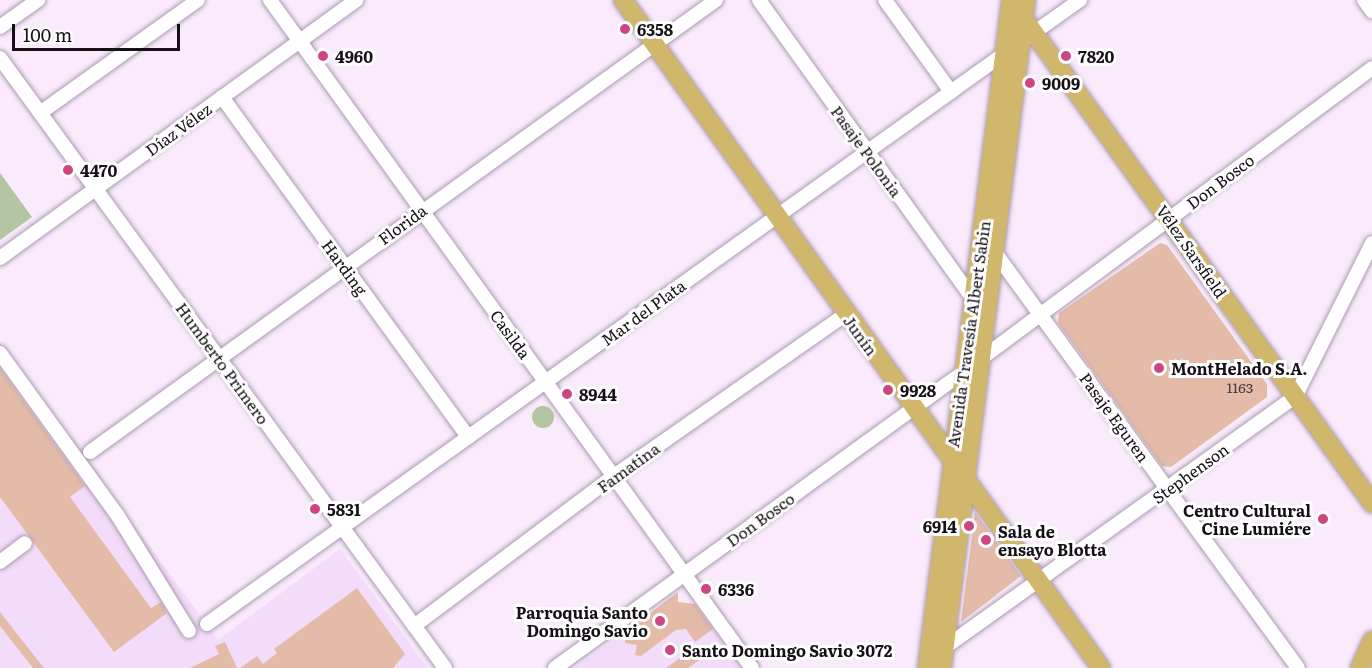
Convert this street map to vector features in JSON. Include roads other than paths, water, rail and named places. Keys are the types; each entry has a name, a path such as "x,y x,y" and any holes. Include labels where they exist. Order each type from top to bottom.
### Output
{"main road":[{"name":"Junín","path":"623,0 776,217 1101,668"},
{"name":"Avenida Travesía Albert Sabin","path":"929,666 950,458 976,303 1011,0"},
{"name":"Vélez Sarsfield","path":"1011,0 1027,31 1169,219 1372,503"},
{"name":"Avenida Travesía Albert Sabin","path":"929,666 944,648 1027,31 1026,0"},
{"path":"1360,668 1372,641"}],"street":[{"path":"0,27 38,0"},
{"path":"40,113 198,0"},
{"name":"Casilda","path":"270,0 752,668"},
{"name":"Díaz Vélez","path":"0,258 356,0"},
{"name":"Florida","path":"90,452 218,355 716,0"},
{"name":"Pasaje Polonia","path":"759,0 976,303"},
{"path":"885,0 951,92"},
{"name":"Mar del Plata","path":"207,624 1006,53 1027,31 1080,0"},
{"path":"1364,0 1372,10"},
{"name":"Humberto Primero","path":"0,58 445,668"},
{"name":"Don Bosco","path":"982,358 1372,68"},
{"name":"Harding","path":"222,97 468,437"},
{"name":"Stephenson","path":"944,648 1295,397 1372,243"},
{"name":"Pasaje Eguren","path":"996,254 1294,666"},
{"name":"Famatina","path":"414,626 614,476 846,314"},
{"path":"0,353 118,516 189,631"},
{"name":"Don Bosco","path":"555,668 964,371"},
{"path":"0,562 25,543"},
{"path":"1366,668 1372,663"}],"place":[{"name":"6358","path":"625,29"},
{"name":"4960","path":"323,56"},
{"name":"7820","path":"1066,56"},
{"name":"9009","path":"1030,83"},
{"name":"4470","path":"68,170"},
{"name":"MontHelado S.A.","path":"1159,368"},
{"name":"9928","path":"888,390"},
{"name":"8944","path":"567,394"},
{"name":"5831","path":"315,509"},
{"name":"Centro Cultural Cine Lumiére","path":"1323,519"},
{"name":"6914","path":"969,526"},
{"name":"Sala de ensayo Blotta","path":"986,540"},
{"name":"6336","path":"706,589"},
{"name":"Parroquia Santo Domingo Savio","path":"660,621"},
{"name":"Santo Domingo Savio 3072","path":"670,650"}]}
